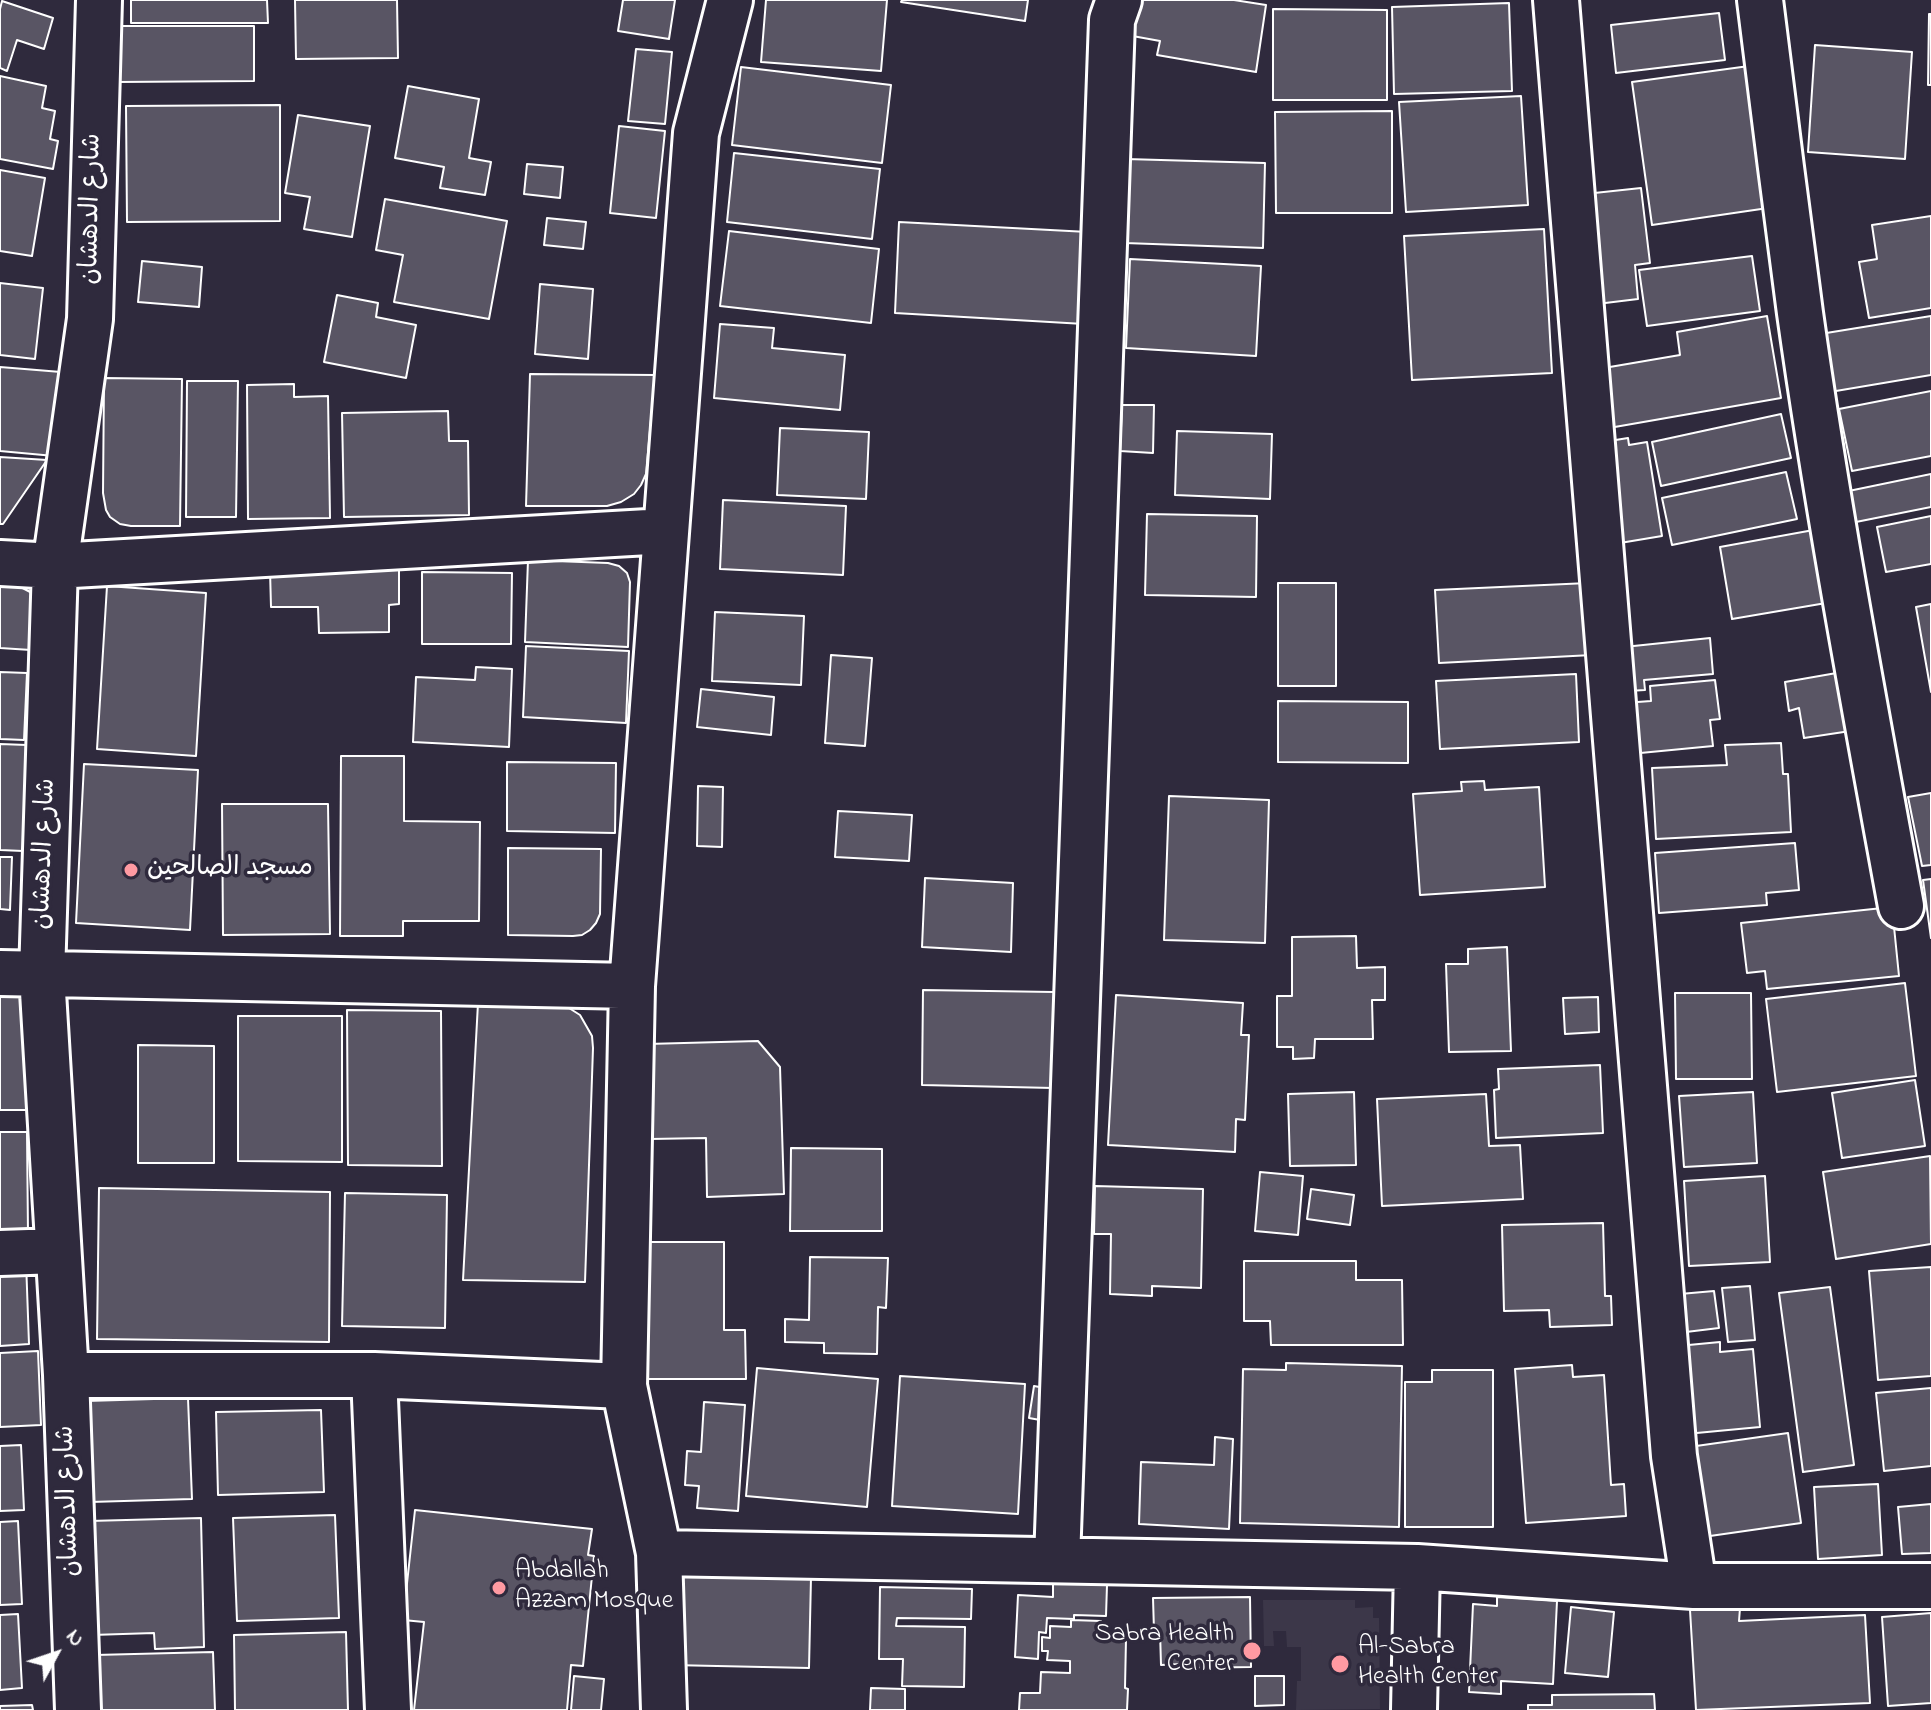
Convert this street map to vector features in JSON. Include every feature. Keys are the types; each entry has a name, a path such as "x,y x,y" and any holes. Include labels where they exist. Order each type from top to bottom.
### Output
{"street":[{"name":"شارع الدهشان","path":"78,1710 66,1375 58,1251 21,974 55,566 90,319 99,0"},
{"path":"664,1710 659,1553 624,1386 632,986 696,133 730,0"},
{"path":"1057,1560 1112,20 1119,0"},
{"path":"1556,0 1672,1440 1694,1586"},
{"path":"1760,0 1800,314 1901,906"},
{"path":"0,563 55,566 666,531"},
{"path":"21,974 632,986"},
{"path":"0,1253 58,1251"},
{"path":"66,1375 374,1375 624,1386"},
{"path":"374,1375 388,1710"},
{"path":"659,1553 1417,1567 1694,1586 1931,1586"},
{"path":"1414,1710 1417,1567"}],"shaded area":[{"name":"Al-Sabra Health Center","path":"1263,1600 1355,1600 1355,1608 1373,1607 1373,1618 1379,1618 1380,1709 1296,1710 1297,1681 1301,1681 1301,1647 1287,1647 1286,1631 1273,1631 1274,1646 1264,1646"}],"building":[{"path":"131,0 267,0 268,23 131,23"},
{"path":"295,0 397,0 398,58 296,59"},
{"path":"623,0 675,0 669,39 618,31"},
{"path":"766,0 887,0 881,71 761,62"},
{"path":"902,0 1028,0 1025,21"},
{"path":"1133,0 1234,0 1266,5 1256,72 1157,55 1160,41 1127,35"},
{"path":"2,1 53,18 44,49 17,40 7,71 0,68"},
{"path":"1509,3 1512,91 1394,94 1392,7"},
{"path":"1273,9 1387,10 1387,100 1273,100"},
{"path":"1719,13 1725,60 1616,73 1611,25"},
{"path":"1931,14 1931,85 1928,85"},
{"path":"117,26 254,26 254,81 117,82"},
{"path":"1815,45 1912,52 1905,159 1808,152"},
{"path":"636,49 672,52 665,124 628,121"},
{"path":"1749,66 1768,208 1652,225 1632,82"},
{"path":"741,67 891,85 882,163 732,145"},
{"path":"0,76 46,86 42,108 55,111 50,139 58,141 53,169 0,159"},
{"path":"408,86 479,99 469,158 491,162 485,195 440,188 444,167 395,158"},
{"path":"1521,96 1528,205 1406,212 1399,102"},
{"path":"280,105 280,221 127,222 126,106"},
{"path":"1392,111 1392,213 1276,213 1275,112"},
{"path":"298,115 370,126 352,237 304,229 310,197 285,193"},
{"path":"619,126 665,131 656,218 610,213"},
{"path":"734,153 880,169 872,239 727,222"},
{"path":"1126,159 1265,163 1263,248 1125,243"},
{"path":"527,164 563,167 560,198 524,194"},
{"path":"0,170 45,178 32,256 0,251"},
{"path":"1641,188 1650,263 1635,265 1638,299 1597,304 1585,194"},
{"path":"385,199 507,221 489,319 394,302 403,255 376,250"},
{"path":"1931,216 1931,308 1869,318 1859,262 1877,259 1872,225"},
{"path":"547,218 586,222 583,249 544,245"},
{"path":"899,222 1088,232 1084,324 895,313"},
{"path":"1544,229 1552,373 1412,380 1404,236"},
{"path":"729,231 879,249 871,323 720,306"},
{"path":"1752,256 1760,311 1647,326 1639,270"},
{"path":"1130,259 1261,266 1256,356 1126,348"},
{"path":"142,261 202,267 199,307 138,302"},
{"path":"0,283 43,288 35,359 0,355"},
{"path":"540,284 593,289 588,359 535,354"},
{"path":"337,295 378,303 376,317 416,325 406,378 324,362"},
{"path":"1767,316 1781,398 1609,428 1598,369 1680,355 1677,332"},
{"path":"1931,316 1931,375 1824,393 1814,335"},
{"path":"720,324 774,328 772,348 845,355 840,410 714,398"},
{"path":"0,367 61,372 54,456 0,451"},
{"path":"530,374 655,375 646,474 634,494 607,506 526,506"},
{"path":"104,378 182,379 180,526 120,524 106,510 103,493"},
{"path":"187,381 238,381 236,517 186,517"},
{"path":"294,384 294,397 328,396 330,518 248,519 247,385"},
{"path":"1931,391 1931,456 1852,471 1839,409"},
{"path":"1122,405 1154,405 1153,453 1120,451"},
{"path":"448,411 449,441 468,441 469,515 344,517 342,413"},
{"path":"1781,414 1791,458 1661,486 1652,442"},
{"path":"780,428 869,432 866,499 777,495"},
{"path":"1177,431 1272,434 1270,499 1175,495"},
{"path":"1628,438 1629,445 1647,442 1662,536 1614,544 1597,443"},
{"path":"0,457 47,460 3,524 0,524"},
{"path":"1786,472 1797,519 1672,545 1662,498"},
{"path":"1931,474 1931,507 1846,524 1839,493"},
{"path":"723,500 846,506 843,575 720,569"},
{"path":"1147,514 1257,516 1256,597 1145,595"},
{"path":"1931,516 1931,564 1886,572 1877,527"},
{"path":"1819,529 1832,602 1732,619 1720,547"},
{"path":"528,560 619,566 627,573 630,582 628,647 525,642"},
{"path":"270,570 399,570 399,604 389,605 389,632 319,633 318,607 271,607"},
{"path":"422,572 512,573 511,644 422,644"},
{"path":"0,576 32,593 31,650 0,648"},
{"path":"1278,583 1336,583 1336,686 1278,686"},
{"path":"1588,583 1592,655 1439,663 1435,590"},
{"path":"107,586 206,593 196,756 97,749"},
{"path":"1931,604 1931,692 1916,607"},
{"path":"715,612 804,616 801,685 712,681"},
{"path":"1710,638 1713,674 1644,680 1645,690 1628,691 1624,647"},
{"path":"526,646 629,651 626,723 523,717"},
{"path":"831,655 872,658 865,746 825,743"},
{"path":"476,667 512,669 509,747 413,742 416,677 475,680"},
{"path":"1848,671 1857,730 1804,738 1799,708 1789,711 1785,682"},
{"path":"0,672 27,673 24,740 0,739"},
{"path":"1576,674 1579,742 1440,749 1436,681"},
{"path":"1715,680 1720,719 1710,720 1713,746 1630,754 1624,703 1651,701 1650,686"},
{"path":"701,689 774,697 771,735 697,727"},
{"path":"1278,701 1408,702 1408,763 1278,762"},
{"path":"1781,743 1783,774 1788,774 1791,832 1656,839 1652,768 1727,765 1725,745"},
{"path":"0,744 27,745 23,851 0,850"},
{"path":"341,756 404,756 404,821 480,822 479,921 403,921 403,936 340,936"},
{"path":"507,762 616,763 615,833 507,831"},
{"path":"84,764 198,770 190,930 76,923"},
{"path":"1484,781 1485,790 1539,787 1545,887 1420,895 1413,794 1462,791 1461,782"},
{"path":"698,786 723,787 722,847 697,846"},
{"path":"1931,793 1931,865 1922,866 1908,797"},
{"path":"1169,796 1269,800 1265,943 1164,940"},
{"path":"222,804 328,804 330,934 223,935"},
{"path":"838,811 912,815 909,861 835,857"},
{"path":"1795,843 1799,890 1766,893 1767,905 1659,913 1655,853"},
{"path":"508,848 601,849 600,914 590,930 573,936 508,935"},
{"path":"0,857 12,857 10,910 0,909"},
{"path":"925,878 1013,883 1011,952 922,947"},
{"path":"1931,879 1931,938 1923,880"},
{"path":"1892,907 1899,976 1767,989 1765,971 1747,973 1741,923"},
{"path":"1356,936 1357,968 1385,967 1385,1000 1372,1000 1373,1039 1315,1039 1314,1058 1293,1059 1293,1047 1277,1047 1277,996 1292,996 1292,937"},
{"path":"1507,947 1511,1051 1449,1052 1446,964 1468,964 1468,949"},
{"path":"1905,983 1916,1076 1777,1092 1766,999"},
{"path":"923,990 1054,992 1053,1088 922,1085"},
{"path":"1675,993 1751,993 1752,1079 1676,1079"},
{"path":"0,994 30,994 30,1110 0,1110"},
{"path":"1116,995 1243,1003 1241,1035 1249,1035 1245,1120 1236,1119 1235,1152 1108,1145"},
{"path":"1598,997 1599,1032 1565,1034 1563,998"},
{"path":"478,1003 555,1003 580,1015 592,1036 585,1282 463,1280"},
{"path":"347,1010 441,1011 442,1166 348,1165"},
{"path":"238,1016 342,1016 342,1162 238,1161"},
{"path":"758,1041 780,1067 784,1194 707,1197 706,1138 650,1139 647,1044"},
{"path":"138,1045 214,1046 214,1163 138,1163"},
{"path":"1600,1065 1603,1133 1496,1138 1494,1090 1499,1089 1498,1069"},
{"path":"1915,1080 1925,1146 1842,1158 1832,1093"},
{"path":"1354,1092 1356,1165 1290,1166 1288,1094"},
{"path":"1753,1092 1757,1163 1684,1167 1679,1096"},
{"path":"1486,1094 1489,1146 1520,1145 1523,1199 1382,1206 1377,1099"},
{"path":"0,1132 27,1132 28,1234 0,1234"},
{"path":"791,1148 882,1149 882,1231 790,1231"},
{"path":"1930,1156 1931,1244 1836,1259 1823,1172"},
{"path":"1260,1172 1303,1176 1298,1235 1255,1231"},
{"path":"1765,1176 1770,1262 1689,1266 1684,1181"},
{"path":"1095,1186 1203,1189 1201,1288 1152,1286 1152,1296 1110,1294 1111,1234 1094,1234"},
{"path":"99,1188 330,1192 329,1342 97,1339"},
{"path":"1311,1189 1354,1195 1350,1225 1307,1219"},
{"path":"345,1193 447,1195 445,1328 342,1326"},
{"path":"1603,1223 1605,1296 1611,1296 1612,1325 1550,1327 1549,1310 1504,1311 1502,1225"},
{"path":"648,1242 724,1242 724,1330 745,1330 746,1379 648,1379"},
{"path":"810,1257 888,1258 886,1308 878,1307 877,1354 824,1353 824,1343 785,1342 785,1319 809,1320"},
{"path":"26,1261 29,1344 0,1346 0,1262"},
{"path":"1244,1261 1356,1261 1356,1280 1402,1280 1403,1345 1271,1345 1270,1321 1244,1321"},
{"path":"1931,1267 1931,1376 1878,1380 1869,1271"},
{"path":"1750,1286 1755,1340 1728,1342 1722,1288"},
{"path":"1830,1287 1854,1465 1803,1472 1779,1293"},
{"path":"1714,1291 1719,1328 1686,1332 1680,1294"},
{"path":"1720,1342 1720,1352 1753,1349 1760,1427 1686,1434 1678,1346"},
{"path":"38,1351 41,1425 0,1427 0,1353"},
{"path":"1286,1363 1402,1366 1399,1527 1240,1523 1243,1369 1286,1370"},
{"path":"1572,1365 1573,1377 1604,1375 1611,1485 1624,1484 1626,1516 1526,1523 1515,1369"},
{"path":"757,1368 878,1379 867,1507 746,1496"},
{"path":"1432,1370 1493,1370 1493,1527 1405,1527 1405,1382 1432,1382"},
{"path":"900,1376 1025,1384 1018,1514 892,1506"},
{"path":"1034,1386 1056,1390 1051,1422 1029,1418"},
{"path":"1931,1388 1931,1466 1884,1471 1876,1393"},
{"path":"188,1398 192,1499 90,1502 86,1401"},
{"path":"704,1402 745,1405 738,1511 697,1508 699,1486 685,1485 687,1451 701,1452"},
{"path":"321,1410 324,1492 218,1495 216,1412"},
{"path":"1788,1433 1801,1523 1696,1538 1682,1448"},
{"path":"1215,1437 1233,1439 1229,1529 1139,1524 1141,1462 1214,1465"},
{"path":"21,1445 24,1510 0,1511 0,1446"},
{"path":"1878,1484 1882,1555 1818,1559 1814,1487"},
{"path":"1931,1504 1931,1553 1902,1554 1898,1507"},
{"name":"Abdallah Azzam Mosque","path":"415,1510 592,1529 588,1555 594,1556 583,1666 571,1665 567,1710 414,1710 424,1622 403,1620"},
{"path":"335,1515 339,1618 237,1621 233,1518"},
{"path":"201,1518 204,1647 155,1649 154,1633 92,1635 89,1521"},
{"path":"18,1521 22,1604 0,1605 0,1522"},
{"path":"678,1574 811,1577 809,1668 671,1665"},
{"path":"1053,1582 1107,1585 1106,1616 1047,1618 1046,1633 1039,1632 1038,1659 1015,1657 1018,1595 1053,1597"},
{"path":"880,1587 972,1589 971,1619 897,1618 896,1626 965,1627 964,1687 902,1686 903,1659 879,1659"},
{"path":"1250,1597 1251,1667 1182,1668 1182,1664 1161,1665 1160,1631 1154,1631 1153,1598"},
{"path":"1497,1597 1557,1601 1553,1684 1501,1681 1501,1694 1469,1692 1473,1604 1497,1606"},
{"path":"1571,1607 1614,1612 1608,1677 1565,1673"},
{"path":"1740,1608 1739,1621 1865,1615 1870,1703 1696,1710 1690,1610"},
{"path":"1931,1613 1931,1703 1888,1706 1882,1617"},
{"path":"18,1614 22,1688 0,1690 0,1615"},
{"path":"1071,1620 1101,1621 1101,1638 1126,1639 1127,1710 1019,1710 1020,1693 1040,1693 1041,1672 1070,1673 1070,1661 1047,1660 1048,1651 1042,1651 1042,1637 1050,1638 1050,1626 1071,1627"},
{"path":"346,1632 348,1710 235,1710 234,1635"},
{"path":"213,1652 215,1710 96,1710 95,1655"},
{"path":"574,1676 604,1679 601,1710 571,1710"},
{"path":"1255,1676 1284,1676 1284,1705 1255,1706"},
{"path":"871,1688 905,1689 905,1710 870,1710"},
{"path":"1654,1694 1655,1710 1528,1710 1528,1705 1552,1705 1552,1695"},
{"path":"32,1705 33,1710 0,1710 0,1706"}],"place":[{"name":"مسجد الصالحين","path":"131,870"},
{"name":"Abdallah Azzam Mosque","path":"499,1588"},
{"name":"Sabra Health Center","path":"1252,1651"},
{"name":"Al-Sabra Health Center","path":"1340,1664"}]}
